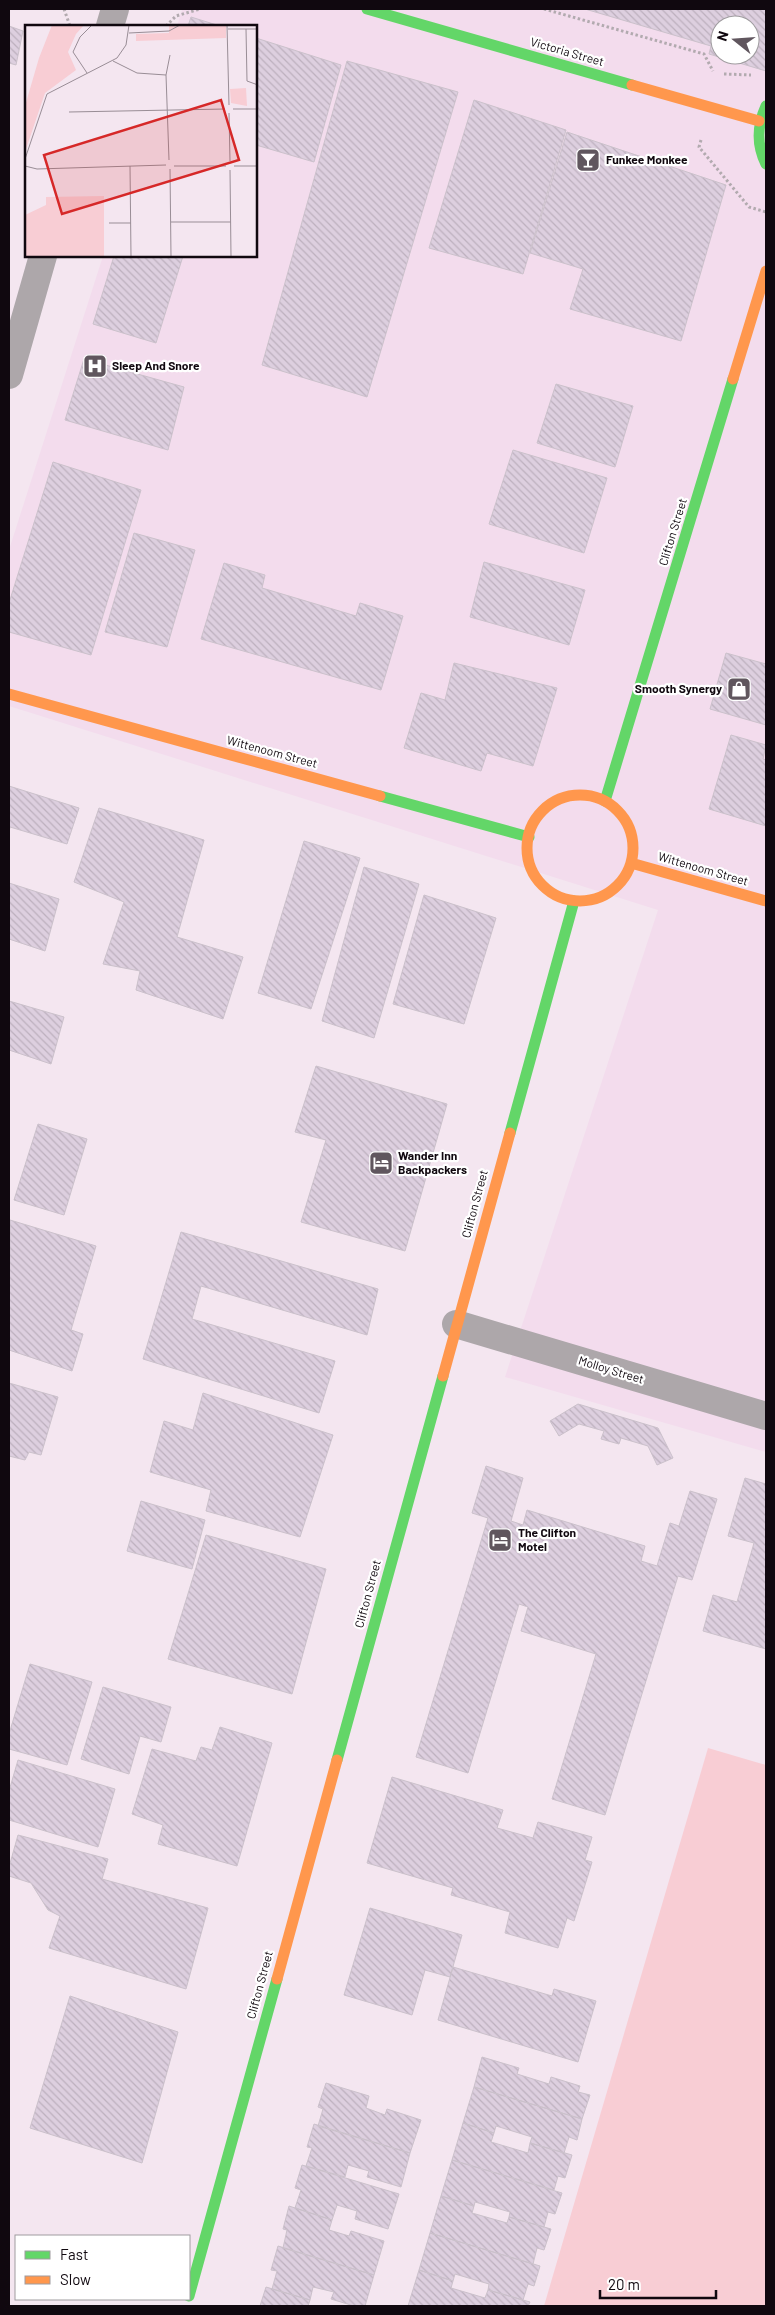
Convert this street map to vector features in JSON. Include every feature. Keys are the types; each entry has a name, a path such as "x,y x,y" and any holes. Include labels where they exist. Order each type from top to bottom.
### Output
{"street":[{"path":"110,25 115,9"},
{"name":"Victoria Street","path":"367,9 759,121"},
{"path":"766,106 759,121 757,139 761,156 766,164"},
{"path":"9,375 42,258"},
{"name":"Clifton Street","path":"605,801 766,271"},
{"name":"Wittenoom Street","path":"9,694 529,837"},
{"path":"570,796 588,796 605,801 620,812 630,828 634,845 632,863 625,879 613,891 598,899 564,900 549,892 537,880 530,864 527,847 529,837 539,814 553,802 570,796"},
{"name":"Wittenoom Street","path":"632,863 766,901"},
{"name":"Clifton Street","path":"190,2290 574,901"},
{"name":"Molloy Street","path":"456,1324 766,1416"}],"path":[{"path":"64,9 70,25"},
{"path":"167,25 176,16 200,9"},
{"path":"544,9 704,54 710,70 720,73"}],"shaded area":[{"path":"179,9 766,9 766,1452 505,1377 658,910 9,706 9,550 102,258 258,258 258,25 177,25 182,10"},
{"path":"708,1748 766,1765 766,2306 544,2306"}],"building":[{"path":"585,9 766,9 766,71 746,65 760,65 760,15 710,15 710,46"},
{"path":"191,17 217,25 188,25"},
{"path":"9,26 23,31 16,65 9,63"},
{"path":"258,39 341,65 314,162 258,146"},
{"path":"347,61 458,92 367,397 262,365"},
{"path":"474,100 566,130 523,274 429,248"},
{"path":"567,132 726,185 681,341 570,309 583,269 530,253"},
{"path":"113,258 182,258 156,343 93,324"},
{"path":"84,359 184,387 168,450 65,420"},
{"path":"556,384 633,406 615,467 537,443"},
{"path":"513,450 607,478 584,553 489,524"},
{"path":"53,462 141,490 91,655 9,632 9,603"},
{"path":"134,533 195,550 167,647 105,632"},
{"path":"484,562 585,590 569,645 470,617"},
{"path":"224,563 265,575 262,588 356,616 360,603 403,616 381,690 201,639"},
{"path":"726,653 766,664 766,725 710,709"},
{"path":"454,663 557,688 533,766 487,753 481,771 404,748 421,693 445,700"},
{"path":"731,735 766,745 763,759 766,760 766,826 709,809"},
{"path":"9,786 79,808 67,844 10,827 9,832"},
{"path":"99,808 204,840 177,937 243,957 223,1019 136,990 140,971 103,964 124,902 74,882"},
{"path":"304,841 360,858 311,1009 258,993"},
{"path":"364,867 419,884 374,1038 322,1021"},
{"path":"9,883 59,899 45,951 9,939"},
{"path":"424,895 496,918 464,1024 393,1004"},
{"path":"9,1001 64,1017 51,1064 9,1050"},
{"path":"316,1066 447,1104 405,1251 301,1222 326,1140 295,1132"},
{"path":"38,1124 87,1139 64,1215 14,1200"},
{"path":"10,1220 96,1246 71,1330 83,1334 72,1371 9,1350"},
{"path":"181,1232 378,1289 367,1335 201,1286 192,1319 335,1361 319,1413 143,1359"},
{"path":"9,1383 58,1397 41,1455 29,1452 25,1460 9,1456"},
{"path":"203,1393 333,1435 300,1537 206,1511 211,1490 150,1472 164,1421 193,1430"},
{"path":"578,1404 658,1428 673,1458 657,1465 648,1446 621,1438 619,1444 601,1439 604,1431 579,1424 559,1436 550,1421"},
{"path":"486,1466 523,1478 511,1521 523,1525 527,1510 645,1546 641,1561 657,1566 670,1523 679,1526 690,1491 717,1499 692,1580 678,1576 605,1815 552,1799 596,1654 521,1631 528,1607 519,1604 468,1773 416,1757 488,1518 472,1513"},
{"path":"745,1478 766,1484 766,1649 703,1631 713,1595 737,1602 754,1543 728,1536"},
{"path":"141,1501 205,1520 192,1569 127,1551"},
{"path":"206,1535 326,1569 292,1694 168,1659"},
{"path":"30,1664 92,1682 67,1765 9,1749 9,1734"},
{"path":"103,1687 171,1707 161,1742 140,1736 129,1774 81,1759"},
{"path":"220,1727 272,1743 237,1866 158,1844 163,1825 132,1814 152,1749 196,1761 201,1747 212,1750"},
{"path":"18,1760 115,1789 98,1847 9,1820 9,1791"},
{"path":"392,1777 503,1810 497,1828 533,1838 538,1822 592,1837 585,1860 592,1862 574,1921 567,1918 558,1948 505,1933 510,1912 451,1895 453,1888 367,1863"},
{"path":"18,1835 108,1859 102,1879 208,1908 186,1989 49,1948 60,1916 48,1910 31,1883 9,1876 9,1867"},
{"path":"370,1908 462,1935 450,1977 425,1970 412,2015 344,1995"},
{"path":"453,1967 552,1996 554,1989 596,2001 578,2062 438,2020"},
{"path":"70,1996 178,2032 142,2163 30,2128"},
{"path":"482,2057 519,2068 517,2074 549,2084 551,2077 580,2086 578,2092 590,2095 582,2119 474,2087"},
{"path":"326,2083 369,2096 366,2108 385,2115 387,2109 421,2120 410,2153 318,2126 323,2109 318,2107"},
{"path":"474,2087 582,2119 577,2140 569,2137 564,2153 530,2143 532,2137 496,2126 494,2133 463,2123"},
{"path":"463,2123 494,2133 491,2142 528,2153 530,2143 572,2155 565,2178 558,2176 554,2190 452,2160"},
{"path":"314,2124 410,2153 401,2187 367,2177 369,2171 348,2165 345,2177 306,2166 312,2148 307,2147"},
{"path":"452,2160 562,2193 555,2214 548,2212 544,2227 509,2217 510,2212 475,2202 474,2206 441,2196"},
{"path":"302,2165 399,2194 388,2229 355,2219 357,2211 337,2205 332,2220 295,2208 301,2190 295,2188"},
{"path":"441,2196 474,2206 472,2213 507,2223 509,2217 551,2229 544,2250 537,2248 533,2264 430,2233"},
{"path":"289,2206 332,2220 329,2230 349,2236 351,2231 384,2241 374,2275 283,2248 287,2230 283,2229"},
{"path":"430,2233 540,2266 534,2286 528,2284 523,2300 488,2290 489,2284 455,2274 453,2281 419,2270"},
{"path":"278,2246 374,2275 365,2306 354,2306 331,2299 334,2292 313,2287 310,2300 272,2289 277,2271 271,2270"},
{"path":"419,2270 453,2281 451,2288 485,2298 488,2290 530,2302 528,2306 408,2306"},
{"path":"266,2287 310,2300 308,2306 260,2306"}],"traffic: fast":[{"path":"367,9 632,85"},
{"path":"766,106 759,128 759,142 766,164"},
{"path":"605,801 733,379"},
{"path":"380,796 529,837"},
{"path":"510,1133 574,901"},
{"path":"337,1760 443,1376"},
{"path":"190,2292 277,1979"}],"traffic: slow":[{"path":"632,85 759,121"},
{"path":"733,379 766,271"},
{"path":"9,694 380,796"},
{"path":"580,795 600,799 617,811 629,828 633,848 629,868 617,885 600,897 580,901 560,897 543,885 531,868 527,848 531,828 543,811 560,799 580,795"},
{"path":"631,863 766,901"},
{"path":"443,1376 510,1133"},
{"path":"277,1979 337,1760"}],"place":[{"name":"Funkee Monkee","path":"588,160"},
{"name":"Sleep And Snore","path":"95,366"},
{"name":"Smooth Synergy","path":"739,689"},
{"name":"Wander Inn Backpackers","path":"381,1163"},
{"name":"The Clifton Motel","path":"500,1540"}]}
